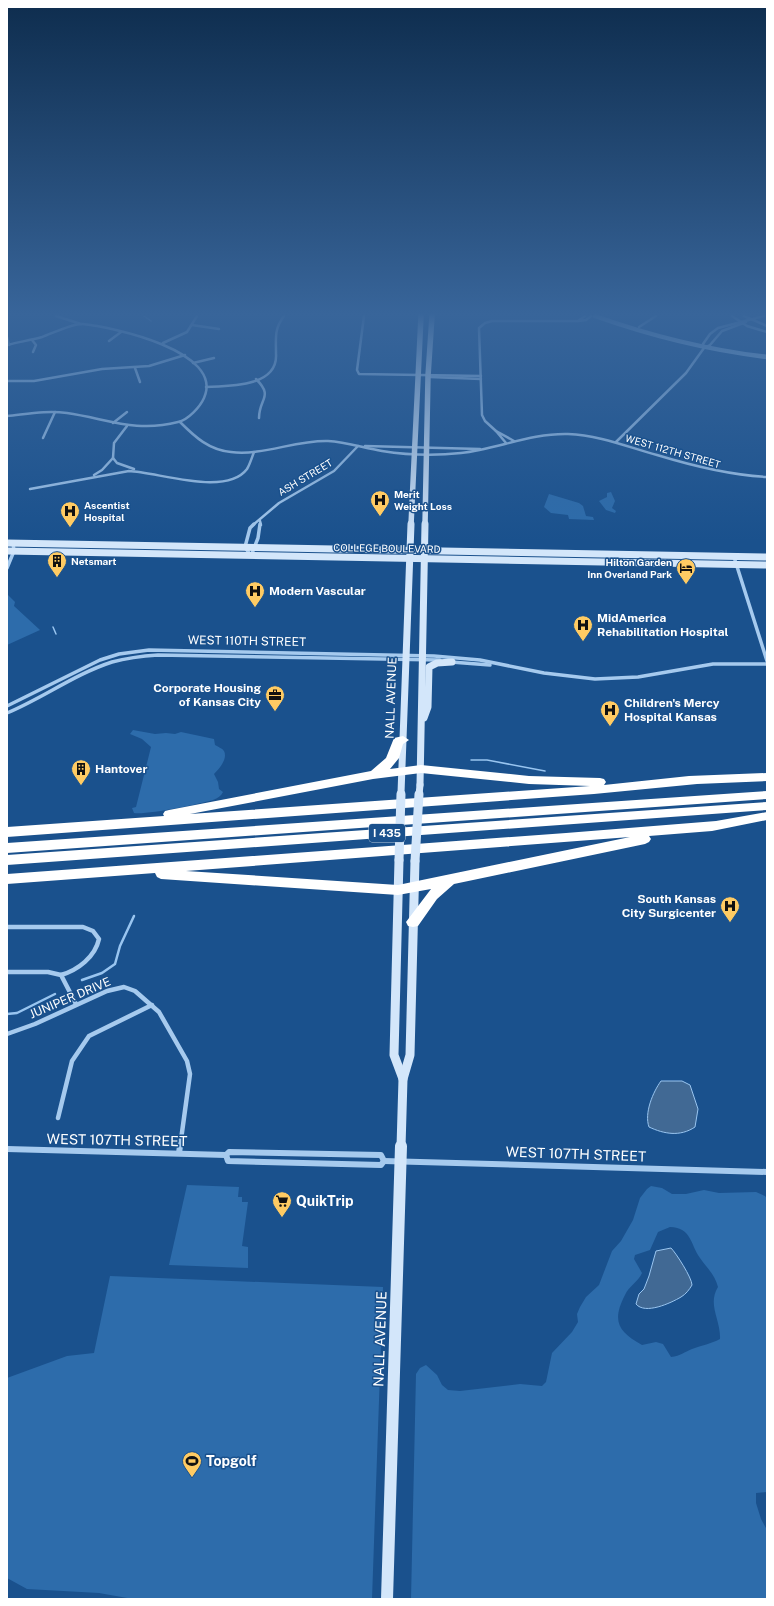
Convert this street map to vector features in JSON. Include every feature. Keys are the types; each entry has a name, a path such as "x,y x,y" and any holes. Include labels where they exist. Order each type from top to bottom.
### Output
{"highway":[{"path":"373,776 392,761 395,756 398,741 403,740"},
{"path":"127,824 373,776 421,769 529,780 568,782 696,780 767,777"},
{"path":"7,832 594,790 696,780"},
{"name":"I 435","path":"7,848 767,795"},
{"name":"I 435","path":"7,860 767,806"},
{"path":"110,872 398,890 451,880 582,851 767,816"},
{"path":"7,879 566,838 719,825"},
{"path":"413,922 432,896 451,880"}],"main road":[{"name":"NALL AVENUE","path":"403,1079 394,1055 406,614 417,391"},
{"name":"NALL AVENUE","path":"387,1599 403,1079 410,1055 415,861 421,769 423,550 426,523 428,391"},
{"name":"COLLEGE BOULEVARD","path":"10,543 767,557"},
{"name":"COLLEGE BOULEVARD","path":"7,550 767,565"},
{"path":"421,728 428,707 429,667 437,663 452,662"}],"street":[{"path":"7,416 35,412 56,412 76,414 127,426 149,427 180,422 200,406 205,398 206,391"},
{"path":"259,418 259,411 266,393 265,391"},
{"path":"481,391 482,416 506,443"},
{"path":"616,442 668,391"},
{"path":"43,438 56,412"},
{"path":"113,423 127,412"},
{"name":"WEST 112TH STREET","path":"180,422 192,436 211,447 226,451 254,452 316,441 343,443 382,451 414,450 462,453 539,435 569,434 588,436 616,442 711,471 767,477"},
{"path":"90,478 102,470 113,458 114,443 127,426"},
{"path":"496,431 514,441"},
{"name":"ASH STREET","path":"245,547 250,528 260,521 279,503 334,471 358,446"},
{"path":"113,458 125,467 138,471 191,482 219,483 234,478 243,472 250,465 254,452"},
{"path":"30,489 116,472 138,471"},
{"path":"245,547 251,556 256,547 261,526 260,521"},
{"path":"7,550 10,543"},
{"path":"7,568 14,551 10,543"},
{"path":"734,557 767,662"},
{"name":"WEST 110TH STREET","path":"7,706 100,660 138,651 176,650 406,657 480,660 497,665"},
{"name":"WEST 110TH STREET","path":"7,713 99,668 116,661 138,657 158,655 406,657"},
{"name":"WEST 110TH STREET","path":"422,658 497,665 570,677 608,679 647,676 712,664 767,662"},
{"path":"7,927 83,927 93,931 99,939 97,949 71,972 61,975 48,972 7,972"},
{"path":"61,975 76,1004"},
{"name":"JUNIPER DRIVE","path":"7,1034 35,1024 107,991 124,987 135,991 152,1005"},
{"path":"58,1118 72,1061 90,1036 152,1005 158,1012 187,1061 190,1074 179,1153"},
{"name":"WEST 107TH STREET","path":"7,1149 226,1155 229,1152 381,1156 384,1161"},
{"name":"WEST 107TH STREET","path":"226,1155 228,1161 381,1165 384,1161 400,1161 767,1172"}],"shaded area":[{"path":"611,492 615,501 612,508 616,511 615,513 606,510 599,501 607,497 607,493"},
{"path":"549,494 579,503 583,506 586,516 593,517 594,520 569,519 568,515 551,513 544,507"},
{"path":"7,594 15,602 14,606 40,630 7,645"},
{"path":"133,730 155,734 175,734 181,732 214,739 215,745 221,748 225,754 222,764 214,774 218,782 219,789 223,792 219,797 213,800 197,804 161,811 134,813 132,808 136,807 151,747 142,739 130,734"},
{"path":"661,1081 682,1081 690,1085 698,1109 695,1127 684,1132 666,1133 649,1127 648,1109 655,1091"},
{"path":"187,1185 239,1187 238,1197 242,1197 242,1202 248,1202 242,1246 248,1247 248,1268 169,1265"},
{"path":"651,1186 662,1188 672,1194 686,1194 704,1190 719,1193 756,1192 765,1196 767,1199 767,1492 756,1493 756,1503 761,1519 767,1530 767,1599 411,1599 416,1374 420,1368 426,1365 437,1375 442,1385 448,1390 460,1391 520,1384 542,1386 546,1382 552,1353 572,1332 578,1322 577,1314 580,1307 586,1297 599,1285 612,1251 621,1241 633,1220 640,1198","holes":["670,1227 683,1230 690,1238 697,1253 717,1283 718,1287 715,1294 714,1306 719,1325 720,1339 680,1355 671,1357 663,1344 656,1342 642,1345 628,1336 623,1331 618,1319 621,1304 625,1295 642,1273 634,1259 635,1255 650,1250 658,1232"]},
{"path":"671,1248 687,1272 692,1285 684,1295 671,1302 652,1308 640,1307 636,1304 639,1294 644,1289 649,1276 656,1251"},
{"name":"Topgolf","path":"110,1276 383,1287 372,1599 133,1599 99,1593 27,1589 7,1578 7,1378 67,1356 94,1353"}],"waterway":[{"path":"53,627 56,634"},
{"path":"471,760 487,760 545,771"},
{"path":"82,980 102,973 115,964 120,946 134,916"},
{"path":"7,1014 17,1013 55,994"}],"place":[{"name":"Merit Weight Loss","path":"380,517"},
{"name":"Ascentist Hospital","path":"70,528"},
{"name":"Netsmart","path":"57,578"},
{"name":"Hilton Garden Inn Overland Park","path":"686,585"},
{"name":"Modern Vascular","path":"255,608"},
{"name":"MidAmerica Rehabilitation Hospital","path":"583,642"},
{"name":"Corporate Housing of Kansas City","path":"275,712"},
{"name":"Children's Mercy Hospital Kansas","path":"610,727"},
{"name":"Hantover","path":"81,786"},
{"name":"South Kansas City Surgicenter","path":"730,923"},
{"name":"QuikTrip","path":"282,1218"},
{"name":"Topgolf","path":"192,1478"}]}
